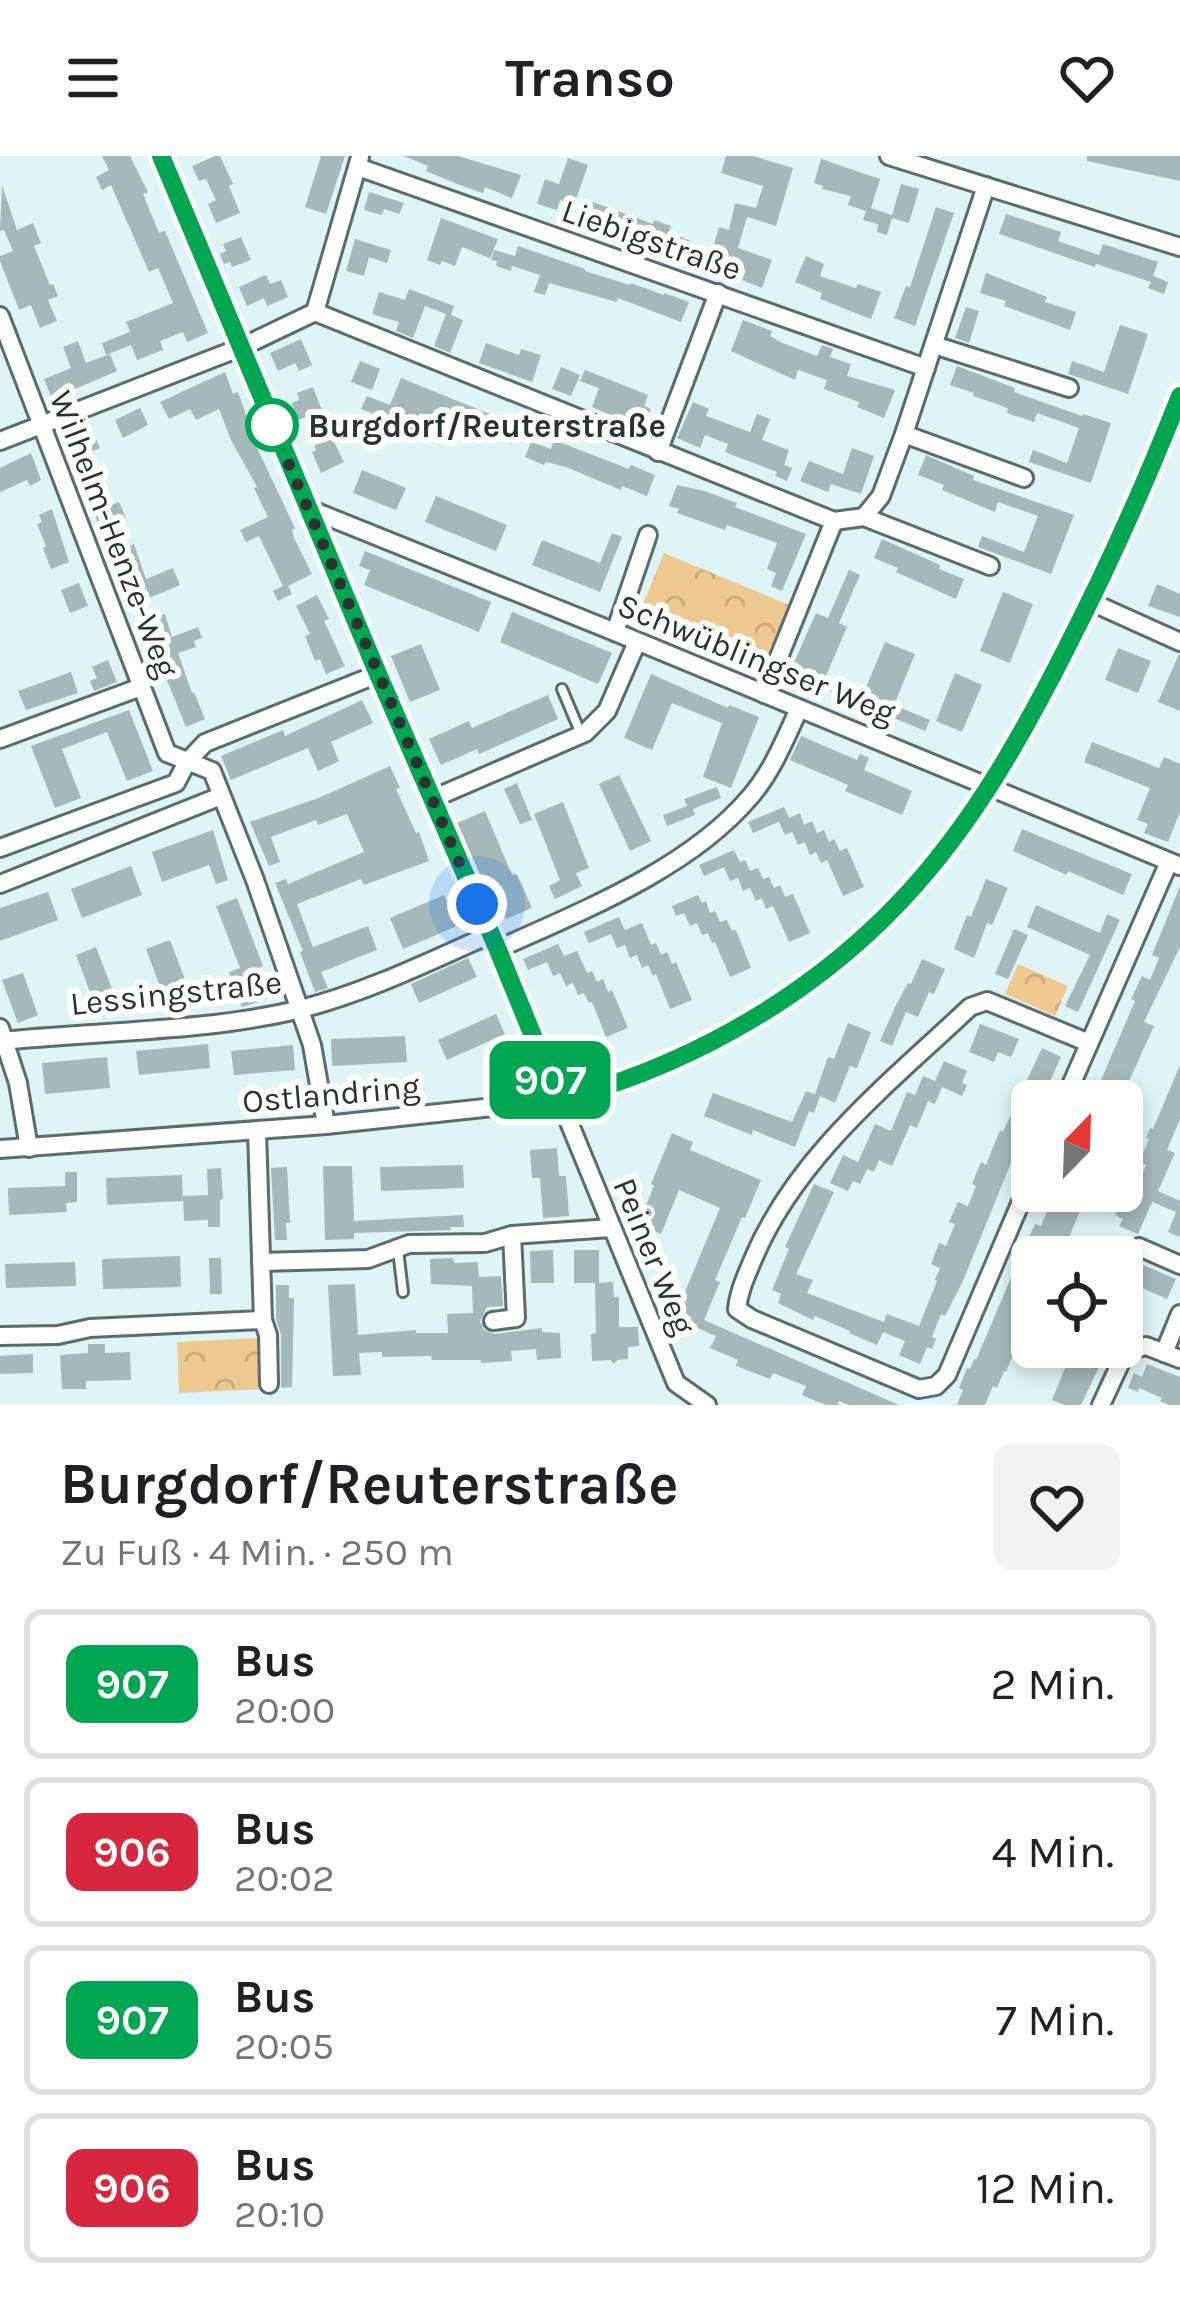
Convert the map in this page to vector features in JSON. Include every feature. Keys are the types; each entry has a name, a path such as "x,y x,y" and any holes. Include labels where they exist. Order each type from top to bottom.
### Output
{"street":[{"name":"Peiner Weg","path":"161,156 676,1384 706,1405"},
{"path":"889,156 1180,247"},
{"path":"315,312 359,161"},
{"name":"Liebigstraße","path":"359,161 926,368"},
{"path":"864,517 881,496 904,434 986,186"},
{"path":"658,452 718,293"},
{"path":"0,441 242,347 315,312 834,521 864,517 990,566"},
{"name":"Wilhelm-Henze-Weg","path":"0,316 166,753 212,771 221,796"},
{"path":"934,345 1069,388"},
{"name":"Ostlandring","path":"0,1149 326,1125 559,1100 724,1037 808,982 881,921 918,883 970,816 1031,719 1091,602 1180,396"},
{"path":"904,434 1024,478"},
{"name":"Schwüblingser Weg","path":"309,509 1174,864"},
{"path":"764,694 834,521"},
{"path":"615,632 648,535"},
{"path":"1091,602 1180,642"},
{"path":"432,799 581,735 607,712 637,642"},
{"path":"0,848 176,783 205,743 378,674"},
{"path":"0,739 141,687"},
{"name":"Lessingstraße","path":"1,1036 242,1020 299,1009 350,995 612,897 701,843 748,799 778,754 799,709"},
{"path":"0,884 221,796 312,1045 326,1125"},
{"path":"1073,1080 1174,864"},
{"path":"1017,1212 947,1375 936,1387 919,1389 737,1309 769,1223 793,1187 842,1128 970,1007 987,1001 1089,1043"},
{"path":"1,1036 18,1083 29,1148"},
{"path":"256,1131 262,1320 268,1335 269,1384"},
{"path":"261,1262 368,1259 410,1244 485,1243 512,1235 610,1228"},
{"path":"493,1321 516,1318 512,1235"},
{"path":"1143,1249 1180,1265"},
{"path":"1101,1405 1126,1351 1147,1346 1172,1356 1180,1314"},
{"path":"0,1336 262,1320"}],"lane":[{"path":"562,688 581,735"},
{"path":"398,1248 403,1292"}],"green space":[{"path":"664,553 789,605 761,672 636,621"},
{"path":"1018,964 1068,986 1055,1016 1005,994"},
{"path":"259,1338 262,1389 179,1393 177,1342"}],"building":[{"path":"102,156 130,156 148,192 143,194 159,233 165,231 208,333 187,342 183,332 160,341 163,350 137,360 131,345 106,355 102,343 130,332 126,322 173,303 158,268 149,272 111,185 102,190 96,177 109,170"},
{"path":"220,156 233,184 229,186 240,213 216,223 208,204 216,200 206,179 199,181 192,166"},
{"path":"321,156 345,156 326,214 305,207"},
{"path":"404,156 458,156 521,175 512,198 485,187 483,193 462,186"},
{"path":"726,156 753,156 793,168 776,226 747,217 738,248 772,260 762,288 742,280 746,270 720,262 716,275 586,223 593,202 671,226 669,232 691,241 687,252 710,258 719,227 729,230 735,203 756,208 763,186 721,173"},
{"path":"1087,156 1180,156 1180,181 1087,161"},
{"path":"568,158 588,165 574,205 560,200 557,210 537,204 545,179 559,184"},
{"path":"821,159 880,179 871,208 892,215 901,184 919,189 909,223 892,218 887,235 877,232 878,224 863,220 866,211 848,205 851,196 814,183"},
{"path":"2,185 17,230 33,223 41,243 34,246 58,296 48,300 57,321 40,328 31,305 19,310 0,261 0,256 13,251 4,230 0,231"},
{"path":"369,192 404,203 399,214 364,210"},
{"path":"936,207 954,213 915,326 894,318 906,286 910,287"},
{"path":"1006,214 1061,232 1058,241 1099,255 1103,244 1158,262 1153,276 1168,282 1164,294 1148,288 1151,282 999,234"},
{"path":"441,218 498,239 490,258 462,247 455,266 427,260"},
{"path":"241,237 251,260 232,267 230,262 224,264 223,244"},
{"path":"355,239 391,250 387,263 369,257 364,276 346,271"},
{"path":"518,246 689,302 681,322 618,298 617,302 549,283 545,295 534,292 540,275 512,266 511,271 491,260 494,250 515,256"},
{"path":"806,256 824,264 820,276 881,292 871,319 820,299 822,293 795,282"},
{"path":"986,273 1076,312 1070,330 980,293"},
{"path":"266,275 270,284 281,280 288,297 267,306 264,298 247,306 239,287"},
{"path":"409,289 454,306 451,315 463,320 450,353 434,346 446,314 425,306 413,338 396,331 399,322 372,314 379,292 405,300"},
{"path":"966,307 979,311 969,343 955,338"},
{"path":"743,320 817,356 822,345 833,349 830,357 851,364 847,376 895,390 884,418 824,389 827,380 798,370 795,380 731,351"},
{"path":"1120,325 1148,334 1128,394 1068,374 1072,361 1104,372"},
{"path":"301,339 312,365 299,371 295,363 278,371 270,353"},
{"path":"78,341 86,363 110,354 117,371 52,399 44,379 71,368 63,347"},
{"path":"486,343 519,355 521,349 541,355 532,382 479,363"},
{"path":"360,361 380,369 372,390 351,382"},
{"path":"957,366 1015,388 1014,392 1111,423 1091,483 1029,462 1033,450 1067,463 1079,428 1037,413 1034,422 1007,413 1008,408 950,385"},
{"path":"561,367 580,375 571,396 552,389"},
{"path":"585,370 648,395 644,406 651,409 643,429 592,407 599,388 580,381"},
{"path":"225,372 233,394 238,392 250,433 312,574 288,586 292,594 278,601 273,591 283,586 259,536 246,542 240,530 268,517 219,409 196,420 190,409 169,419 160,402"},
{"path":"401,378 517,425 511,444 420,413 413,430 361,409 367,396 390,405"},
{"path":"313,387 322,411 298,420 292,403 299,400 297,393"},
{"path":"693,402 709,409 706,416 750,432 757,414 770,419 762,440 789,450 784,465 792,468 787,481 775,476 777,472 725,452 728,444 705,435 700,448 677,438"},
{"path":"140,408 148,425 123,438 115,420"},
{"path":"92,430 100,448 88,453 104,499 109,497 112,505 119,502 126,518 100,530 67,441"},
{"path":"332,438 344,462 321,473 312,452 314,446"},
{"path":"554,440 655,475 647,496 525,457 531,442 551,449"},
{"path":"852,448 874,456 861,494 831,484 828,492 800,481 809,461 843,474"},
{"path":"31,453 41,480 30,486 27,480 0,492 0,468"},
{"path":"926,455 974,476 973,480 1074,515 1051,574 978,547 982,536 1024,552 1038,516 998,502 995,512 942,490 944,485 918,475"},
{"path":"362,470 406,488 396,510 353,493"},
{"path":"677,485 737,503 735,507 806,534 782,591 771,586 776,573 767,569 777,543 677,513 679,509 669,506"},
{"path":"436,496 507,525 496,551 425,522"},
{"path":"52,509 69,562 51,569 37,524 42,522 39,515"},
{"path":"612,533 622,537 600,592 532,565 542,540 600,563"},
{"path":"882,539 964,579 956,599 874,558"},
{"path":"134,544 146,579 173,568 180,585 135,604 115,551"},
{"path":"365,551 491,602 479,632 364,585 370,570 359,566"},
{"path":"849,570 860,575 839,623 847,627 826,676 864,692 885,642 915,654 894,705 930,720 925,731 789,674 816,613 828,618"},
{"path":"79,583 88,606 70,613 61,590"},
{"path":"1157,584 1180,594 1180,617 1148,606"},
{"path":"1003,592 1033,604 1010,663 980,651"},
{"path":"317,595 345,666 326,674 320,659 315,661 305,636 310,634 296,606"},
{"path":"512,612 612,653 598,684 500,642"},
{"path":"165,614 172,637 198,627 202,638 194,641 196,647 178,653 205,719 186,727 143,621"},
{"path":"421,644 440,690 410,702 391,656"},
{"path":"1118,648 1151,661 1138,693 1105,680"},
{"path":"1180,655 1180,711 1158,702"},
{"path":"108,660 117,682 94,691 90,681 97,678 92,667"},
{"path":"71,672 78,693 26,710 18,691"},
{"path":"955,673 982,685 962,732 936,721"},
{"path":"651,674 759,717 731,788 703,777 722,723 672,703 652,750 624,738"},
{"path":"548,695 558,719 479,754 477,749 441,765 429,739 469,721 472,728"},
{"path":"362,700 373,723 331,742 339,761 318,771 308,748 231,780 221,756 283,730 285,736"},
{"path":"129,710 153,771 127,781 107,732 62,749 81,798 55,808 31,746"},
{"path":"801,736 857,760 860,754 869,758 864,770 912,791 902,815 790,760"},
{"path":"1092,742 1159,768 1164,757 1180,764 1180,812 1168,842 1144,833 1148,824 1137,820 1150,788 1084,762"},
{"path":"390,766 429,861 364,885 361,879 297,904 313,947 368,926 377,950 321,972 328,988 315,992 275,883 286,879 288,884 364,852 347,814 271,837 280,862 269,866 250,822"},
{"path":"619,775 651,841 630,851 599,784"},
{"path":"517,783 532,820 520,824 504,789"},
{"path":"717,787 721,798 667,826 663,815 687,806 684,799"},
{"path":"563,802 589,868 576,873 582,886 555,899 549,886 560,880 534,814"},
{"path":"784,807 789,818 800,813 804,825 812,821 817,833 824,830 840,851 847,848 864,887 843,896 827,860 821,863 816,852 810,855 805,842 798,845 792,832 785,835 779,822 783,820 753,833 748,822"},
{"path":"485,811 512,875 517,874 532,908 506,919 491,884 484,887 457,823"},
{"path":"1022,829 1132,874 1123,895 1013,851"},
{"path":"213,830 228,880 216,884 209,865 162,882 152,852"},
{"path":"734,850 750,871 758,868 774,888 780,885 785,897 793,894 810,933 789,942 773,906 766,909 750,888 743,891 738,878 730,881 724,867 704,876 699,865"},
{"path":"131,866 142,895 82,918 71,889"},
{"path":"986,879 1008,888 974,958 954,949"},
{"path":"1180,886 1180,947 1144,1022 1154,1026 1130,1080 1101,1080 1135,1001 1131,999 1142,976 1150,980 1159,958 1152,955"},
{"path":"48,892 58,920 0,941 0,908"},
{"path":"444,895 457,926 403,949 390,918"},
{"path":"698,895 710,913 715,911 720,922 727,920 732,931 736,930 751,968 730,977 708,933 702,935 697,923 690,926 684,913 676,916 672,906"},
{"path":"237,898 263,966 256,969 267,999 242,1007 229,972 240,968 216,906"},
{"path":"1036,905 1100,933 1107,914 1120,920 1078,1012 1065,1006 1090,955 1027,927"},
{"path":"619,917 625,930 642,923 651,945 656,943 661,955 667,952 672,964 676,962 692,1000 670,1009 656,974 648,965 642,968 637,955 630,958 625,945 617,948 611,934 589,943 584,932"},
{"path":"1014,929 1028,935 1008,979 995,974"},
{"path":"170,940 194,1003 170,1013 146,949"},
{"path":"558,944 564,956 577,951 587,973 592,971 597,982 603,979 628,1028 606,1037 592,1002 584,993 578,995 573,983 566,986 560,973 553,976 547,962 528,970 523,959"},
{"path":"96,947 120,1010 100,1018 76,955"},
{"path":"468,958 477,977 419,1003 411,984"},
{"path":"922,959 945,969 934,994 929,992 918,1017 906,1012 892,1046 880,1041 895,1007"},
{"path":"23,973 38,1015 18,1023 2,980"},
{"path":"496,1014 505,1034 447,1060 438,1040"},
{"path":"848,1023 871,1032 857,1068 850,1066 835,1103 820,1096 795,1147 704,1116 713,1093 792,1122 806,1091 815,1094 828,1057 834,1059"},
{"path":"980,1024 1019,1039 1011,1057 998,1052 994,1062 969,1052"},
{"path":"405,1036 407,1062 332,1066 331,1039"},
{"path":"208,1044 210,1068 139,1075 136,1051"},
{"path":"293,1045 295,1070 234,1075 231,1051"},
{"path":"1042,1048 1061,1057 1051,1080 1027,1080"},
{"path":"107,1057 110,1088 45,1094 42,1063"},
{"path":"944,1061 967,1071 962,1096 942,1087 935,1104 928,1101 917,1128 910,1125 892,1166 879,1160 874,1172 867,1169 860,1184 853,1181 848,1191 830,1183 843,1155 858,1162 875,1124 891,1131 907,1092 915,1095 923,1076 935,1081"},
{"path":"1180,1065 1180,1119 1167,1150 1175,1153 1158,1191 1180,1201 1180,1237 1168,1232 1176,1212 1152,1202 1138,1234 1119,1226 1123,1219 1115,1215 1143,1212 1143,1153"},
{"path":"1011,1115 1011,1163 963,1281 945,1316 941,1314 932,1349 927,1347 920,1364 899,1355 905,1341 883,1332 877,1345 778,1303 781,1294 772,1290 789,1249 785,1247 814,1184 834,1192 796,1274 813,1280 807,1293 884,1322 887,1314 919,1326 937,1281 940,1268 931,1264 939,1243 946,1246 958,1202 968,1206 981,1162 986,1165 1000,1130 1003,1132"},
{"path":"672,1133 693,1142 690,1150 761,1180 715,1280 720,1282 704,1320 899,1405 818,1402 802,1395 806,1386 736,1366 738,1360 710,1348 716,1336 674,1318 720,1208 679,1190 661,1234 638,1225"},
{"path":"557,1148 559,1176 566,1176 569,1216 543,1218 540,1178 532,1178 530,1150"},
{"path":"463,1165 464,1188 381,1191 380,1167"},
{"path":"323,1166 352,1166 354,1221 463,1215 464,1227 354,1233 354,1239 325,1240"},
{"path":"287,1167 290,1223 286,1223 287,1240 275,1240 271,1168"},
{"path":"221,1168 220,1227 208,1227 208,1220 184,1221 183,1196 208,1195 207,1169"},
{"path":"65,1172 77,1172 77,1202 66,1203 67,1212 9,1215 8,1188 65,1186"},
{"path":"182,1175 183,1201 107,1205 106,1178"},
{"path":"1047,1212 1080,1212 1070,1236 1030,1236 1035,1224 1041,1226"},
{"path":"553,1250 554,1283 531,1283 530,1251"},
{"path":"574,1250 599,1250 599,1283 574,1283"},
{"path":"180,1256 181,1287 103,1289 102,1259"},
{"path":"209,1258 221,1258 222,1294 210,1294"},
{"path":"453,1258 454,1263 478,1262 479,1277 501,1276 503,1306 487,1307 480,1321 484,1330 495,1334 542,1328 542,1332 560,1333 561,1358 537,1360 536,1349 511,1351 512,1361 481,1363 359,1353 361,1375 333,1376 328,1285 355,1284 358,1335 416,1330 448,1333 447,1314 473,1313 472,1286 431,1284 430,1259"},
{"path":"75,1262 76,1286 6,1288 5,1264"},
{"path":"1143,1265 1176,1279 1167,1299 1143,1288"},
{"path":"1011,1279 1011,1360 1006,1372 985,1405 957,1405 967,1368 976,1360"},
{"path":"613,1282 614,1297 619,1297 619,1327 638,1327 639,1346 628,1347 628,1359 614,1364 592,1361 591,1334 596,1333 595,1283"},
{"path":"276,1285 289,1285 289,1298 294,1298 292,1387 281,1388"},
{"path":"88,1344 105,1344 105,1353 130,1352 131,1380 86,1381 86,1389 62,1389 60,1355 88,1353"},
{"path":"33,1354 33,1373 0,1374 0,1356"},
{"path":"1147,1364 1180,1377 1180,1405 1128,1388 1134,1373 1142,1377"},
{"path":"1065,1368 1098,1368 1081,1405 1052,1400"}],"bus line":[{"name":"907","path":"161,156 559,1100 621,1081 724,1037 808,982 918,883 970,816 1031,719 1091,602 1180,396"}],"place":[{"name":"Burgdorf/Reuterstraße","path":"272,425"}],"route":[{"path":"272,425 477,904"}]}
